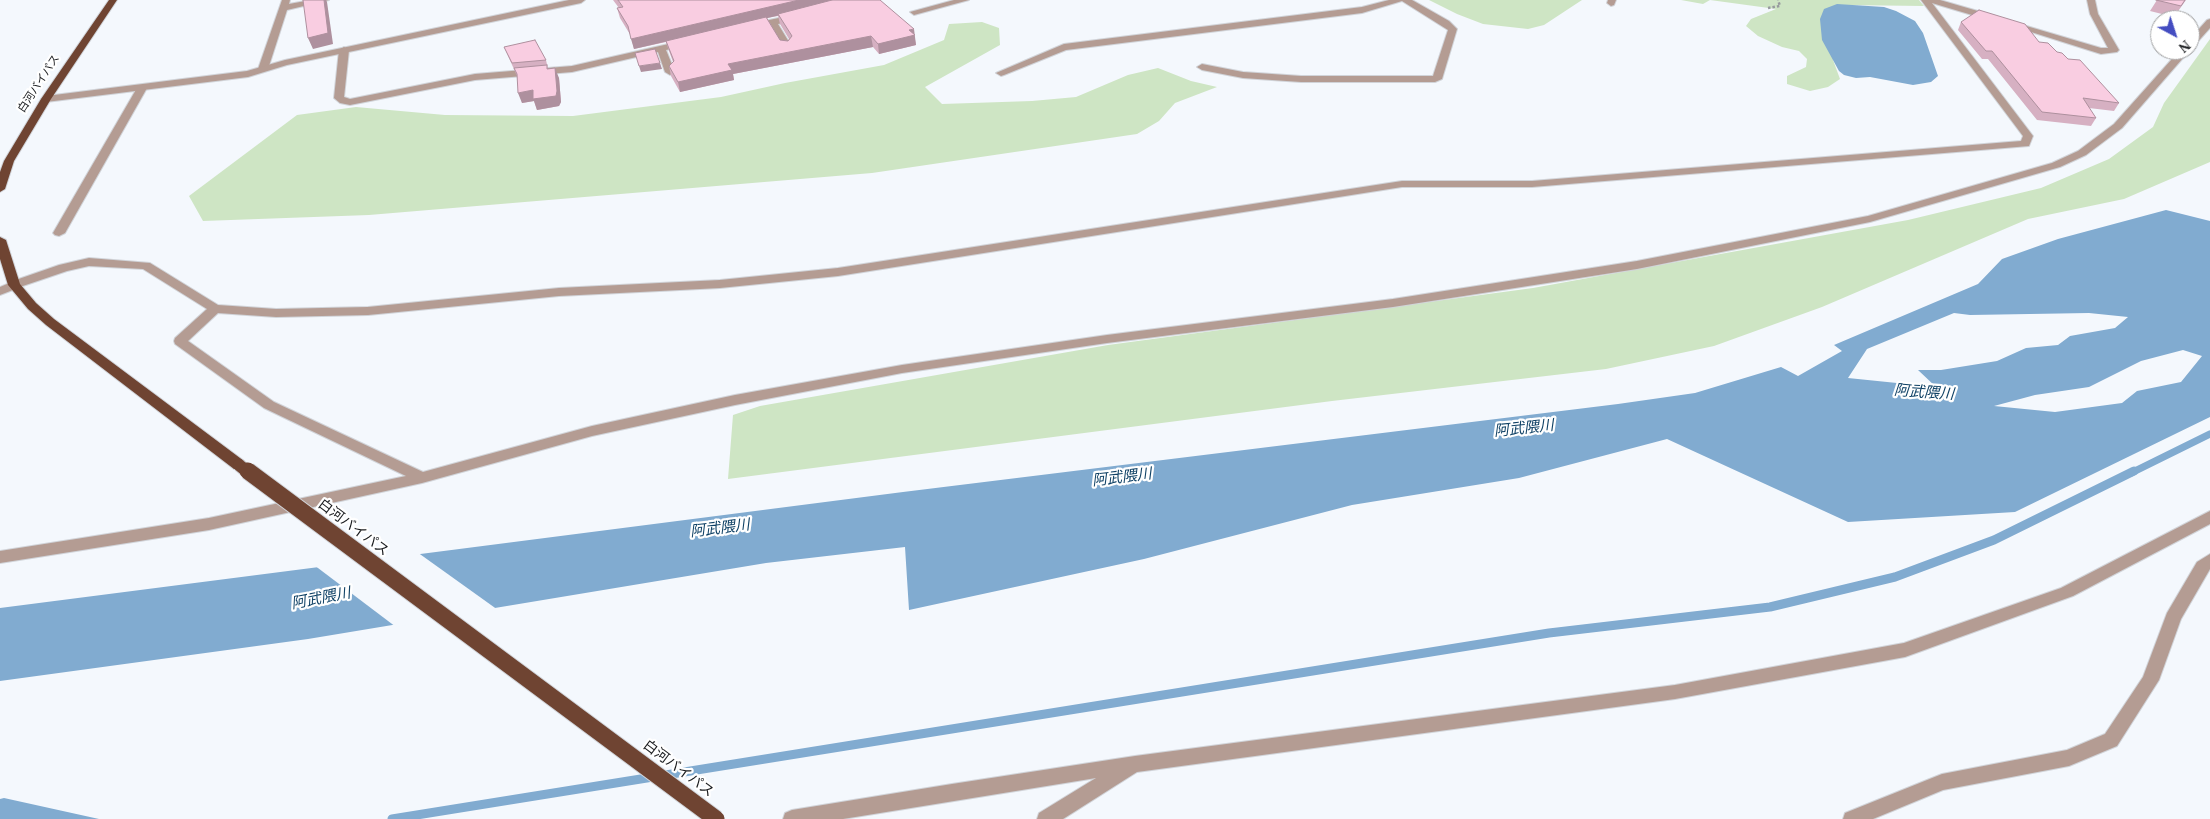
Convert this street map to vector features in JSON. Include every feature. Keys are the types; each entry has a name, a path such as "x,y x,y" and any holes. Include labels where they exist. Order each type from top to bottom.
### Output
{"highway":[{"name":"白河バイパス","path":"0,189 9,161 46,99 113,0"},
{"name":"白河バイパス","path":"0,240 14,285 32,306 50,322 239,465 716,819"}],"street":[{"path":"263,70 285,4 325,0"},
{"path":"46,99 240,76 344,50 580,0"},
{"path":"914,12 965,0"},
{"path":"1001,73 1064,47 1362,10 1399,0"},
{"path":"1202,67 1243,75 1301,79 1439,77 1453,29 1406,0"},
{"path":"0,291 64,268 89,262 146,266 215,309 276,313 368,312 559,292 720,284 838,272 1402,184 1532,184 2025,144 2028,136 1925,0"},
{"path":"1931,0 2101,51 2111,52 2114,50 2114,47 2094,14 2091,0"},
{"path":"744,29 808,14"},
{"path":"772,22 787,47"},
{"path":"2200,34 2210,22"},
{"path":"344,50 339,98 350,102 475,77 572,69 698,40"},
{"path":"661,48 670,72"},
{"path":"0,557 209,524 422,478 592,432 735,400 902,369 1107,339 1422,298 1637,265 1870,219 2056,165 2082,153 2118,126 2176,60"},
{"path":"59,233 142,88"},
{"path":"215,309 180,341 270,405 422,478"},
{"path":"792,819 942,793 1135,764 1675,692 1905,650 2067,592 2210,517"},
{"path":"1852,819 1942,782 2069,758 2111,740 2150,680 2173,618 2202,566 2210,560"},
{"path":"1046,819 1135,764"}],"path":[{"path":"1768,8 1780,6 1778,0"}],"green space":[{"path":"1429,0 1582,0 1544,25 1528,29 1483,24"},
{"path":"1681,0 1710,0 1703,4"},
{"path":"1710,0 1919,0 1924,6 1843,5 1833,60 1840,79 1828,87 1810,91 1787,84 1787,76 1806,67 1807,59 1799,51 1782,47 1758,36 1746,26 1751,19 1776,9"},
{"path":"982,22 999,28 1000,45 925,87 942,104 1032,101 1076,97 1128,75 1158,68 1191,81 1217,87 1175,103 1159,121 1137,134 872,173 369,215 203,221 189,196 297,115 356,107 445,115 573,116 721,97 884,65 944,40 949,24"},
{"path":"2210,39 2210,162 2124,199 2028,219 1822,307 1714,346 1606,369 1332,401 728,479 733,415 760,406 1108,345 1533,288 1908,220 2041,188 2109,159 2153,127 2164,103 2195,60 2200,60 2200,53"}],"water":[{"path":"1837,4 1884,7 1915,21 1923,33 1938,76 1931,82 1913,85 1870,77 1856,78 1844,75 1839,71 1822,40 1820,19 1824,9"},
{"name":"阿武隈川","path":"2166,210 2210,221 2210,417 2015,512 1848,522 1667,439 1519,478 1352,505 1144,559 909,610 905,547 766,563 308,639 0,681 0,608 903,492 1618,404 1695,393 1781,367 1798,376 1842,351 1834,345 1978,284 2002,259 2058,239","holes":["1954,313 1970,315 2089,313 2128,317 2115,328 2070,336 2058,345 2026,348 1997,361 1941,370 1918,370 1936,387 1848,378 1867,349","2183,350 2202,356 2181,382 2137,391 2122,403 2055,412 1994,406 2035,395 2089,387 2141,361"]},
{"path":"4,798 99,819 0,819 0,799"}],"pier":[{"path":"417,552 498,610 396,627 314,565"}],"building":[{"path":"303,0 324,0 328,33 308,38"},
{"path":"618,0 799,0 631,39 628,26 617,8 623,7"},
{"path":"832,0 880,0 914,29 909,30 915,35 878,44 871,36 728,64 732,70 678,82 669,66 674,61 666,41 766,17 780,40 788,41 792,36 778,14"},
{"path":"2156,0 2185,0 2181,6"},
{"path":"1979,10 2025,24 2039,42 2048,43 2068,59 2080,60 2119,103 2083,98 2096,118 2042,112 1992,51 1986,51 1961,22"},
{"path":"535,40 546,60 512,63 504,47"},
{"path":"655,49 660,63 639,66 635,53"},
{"path":"547,65 547,69 555,68 556,96 533,99 533,90 518,93 517,74 514,68"}],"waterway":[{"path":"2131,473 2210,434"},
{"path":"392,819 1549,633 1770,607 1895,577 1994,540 2134,471"}]}
